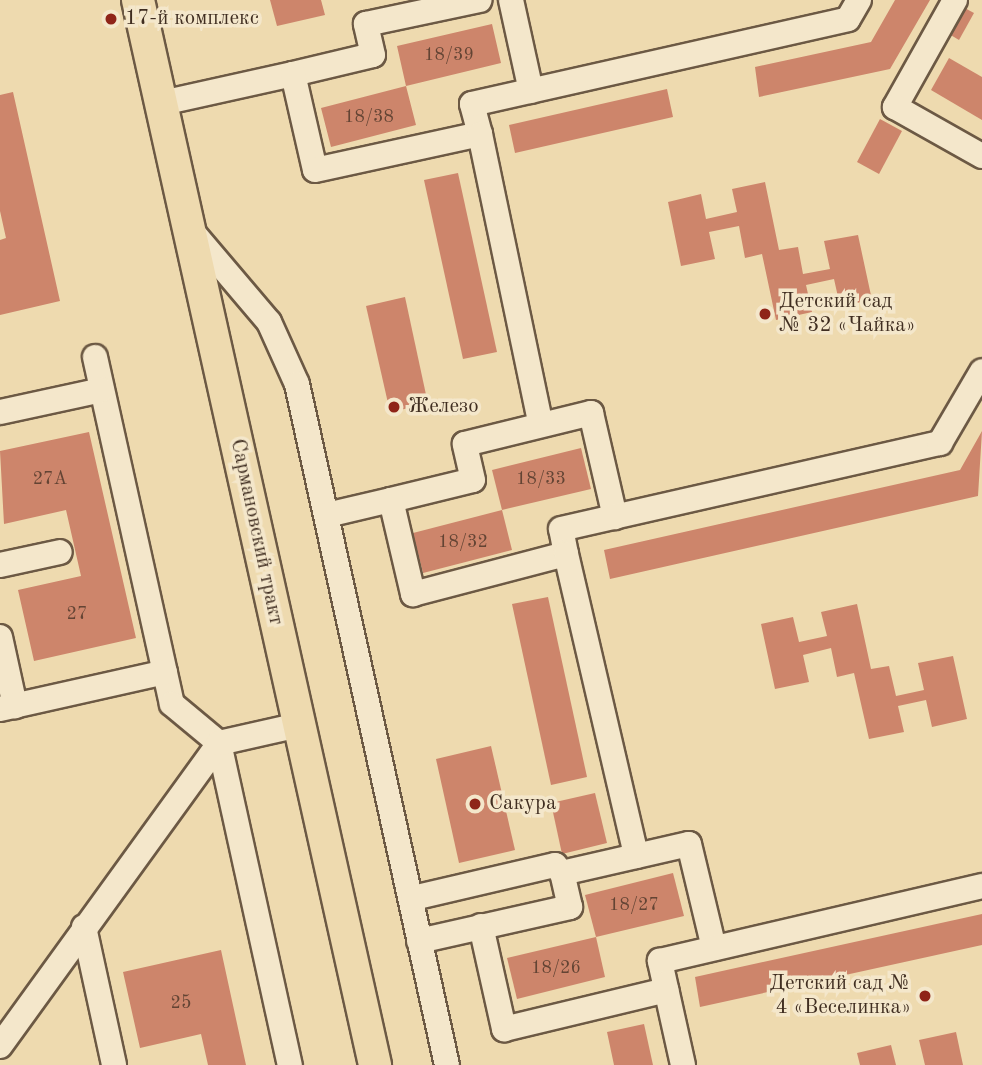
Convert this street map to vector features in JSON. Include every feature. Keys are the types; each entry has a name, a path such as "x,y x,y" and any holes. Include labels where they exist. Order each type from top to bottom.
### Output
{"main road":[{"name":"Сармановский тракт","path":"138,0 375,1065"}],"street":[{"path":"162,103 373,55 366,24 480,0"},
{"path":"511,0 531,90"},
{"path":"541,425 472,104 848,19 859,0"},
{"path":"955,0 895,107 982,156"},
{"path":"293,74 315,170 480,134"},
{"path":"190,229 269,322 297,384 413,898 419,941 447,1065"},
{"path":"94,357 175,710 219,743 290,1065"},
{"path":"635,856 561,529 940,443 982,371"},
{"path":"0,412 102,390"},
{"path":"327,515 473,480 465,444 591,413 615,517"},
{"path":"391,500 412,594 566,554"},
{"path":"0,565 60,552"},
{"path":"0,637 8,707 165,672"},
{"path":"0,1046 83,927 219,743 299,725"},
{"path":"562,873 689,844 715,948"},
{"path":"413,898 555,865 562,873 570,907 419,941"},
{"path":"682,1065 660,961 982,887"},
{"path":"481,926 504,1029 666,990"},
{"path":"83,927 114,1065"}],"building":[{"path":"270,0 321,0 325,15 277,26"},
{"path":"895,0 930,0 890,69 759,97 755,67 871,42"},
{"path":"959,5 974,13 959,40 944,31"},
{"path":"492,24 501,63 406,86 397,46"},
{"path":"949,58 982,77 982,120 931,90"},
{"path":"406,86 416,125 331,147 321,108"},
{"path":"667,89 673,117 515,153 509,125"},
{"path":"13,92 60,301 0,315 0,240 6,238 0,211 0,95"},
{"path":"880,119 902,131 879,174 857,162"},
{"path":"458,173 497,352 463,359 424,180"},
{"path":"765,182 779,250 798,247 803,274 830,269 824,241 858,235 872,300 840,306 834,279 806,285 812,312 776,320 762,254 745,258 739,226 709,232 715,259 681,266 668,202 701,194 706,219 737,212 732,189"},
{"path":"405,297 428,404 390,412 366,306"},
{"path":"982,431 978,496 610,579 604,550 960,470"},
{"path":"89,432 136,638 34,661 18,590 81,576 66,510 4,524 0,451"},
{"path":"581,448 591,489 502,510 492,470"},
{"path":"502,510 512,550 423,573 413,533"},
{"path":"548,597 587,777 551,785 512,604"},
{"path":"857,604 871,669 889,666 896,696 924,690 918,663 953,656 967,719 932,727 926,700 898,706 904,732 869,739 854,673 837,677 831,648 803,655 809,682 775,689 761,624 793,617 799,642 827,636 821,612"},
{"name":"Сакура","path":"491,746 515,850 459,863 436,759"},
{"path":"595,793 607,843 562,854 551,803"},
{"path":"673,873 684,916 596,937 585,895"},
{"path":"982,914 982,945 700,1007 695,977"},
{"path":"596,937 605,977 517,999 507,958"},
{"path":"221,950 246,1065 208,1065 201,1034 140,1048 123,972"},
{"path":"644,1024 653,1065 614,1065 607,1032"},
{"path":"956,1032 963,1065 925,1065 919,1040"},
{"path":"891,1045 896,1065 860,1065 857,1053"}],"place":[{"name":"17-й комплекс","path":"111,19"},
{"name":"Детский сад № 32 «Чайка»","path":"765,314"},
{"name":"Железо","path":"394,407"},
{"name":"Сакура","path":"475,804"},
{"name":"Детский сад № 4 «Веселинка»","path":"925,996"}]}
